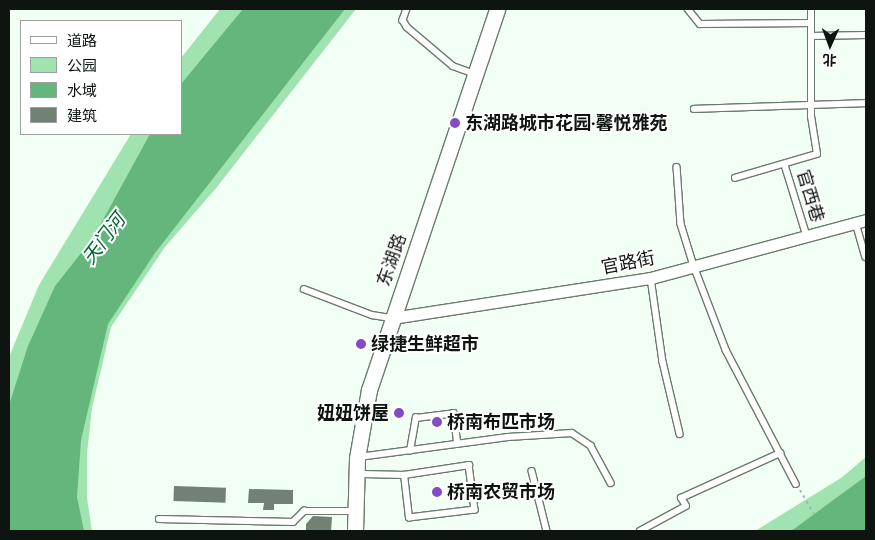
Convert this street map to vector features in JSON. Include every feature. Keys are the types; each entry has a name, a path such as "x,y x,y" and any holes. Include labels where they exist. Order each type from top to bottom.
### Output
{"main road":[{"name":"东湖路","path":"396,317 497,9"},
{"name":"东湖路","path":"363,531 359,511 360,457 369,390 503,9"},
{"name":"东湖路","path":"355,531 363,474 360,457"}],"street":[{"name":"官路街","path":"396,317 651,278 861,221"}],"lane":[{"path":"407,9 403,20 407,27 453,66 475,74"},
{"path":"688,9 700,24 811,23"},
{"path":"735,178 785,165 817,154 811,105 811,9"},
{"path":"811,36 866,35"},
{"path":"694,109 866,102"},
{"name":"官西巷","path":"785,165 807,236"},
{"path":"677,167 681,224 694,266 726,350 796,484"},
{"path":"861,221 866,257"},
{"path":"651,278 663,362 680,434"},
{"path":"304,289 372,315 396,317"},
{"path":"410,450 416,418 454,413 458,444"},
{"path":"360,457 553,432 572,434 591,446 611,483"},
{"path":"640,531 686,506 681,498 780,453"},
{"path":"363,474 404,475 469,466 476,510 409,518 404,475"},
{"path":"532,471 547,531"},
{"path":"159,519 293,522 304,511 359,511"}],"path":[{"path":"796,484 814,514"}],"green space":[{"path":"220,9 356,9 217,187 165,247 111,327 92,408 87,454 87,498 92,531 9,531 9,357 39,285 130,135 182,135 182,57"},
{"path":"866,457 866,531 755,531 841,478"}],"water":[{"name":"天门河","path":"243,9 345,9 155,253 108,324 81,440 77,497 84,531 9,531 9,405 28,346 55,286 93,238 149,135 182,135 182,83"},
{"path":"866,476 866,531 789,531 794,529"}],"building":[{"path":"174,486 226,488 225,503 173,501"},
{"path":"249,489 293,490 293,504 274,504 274,510 263,510 264,503 248,503"},
{"path":"313,516 332,517 331,531 306,531 306,524"}],"place":[{"name":"东湖路城市花园·馨悦雅苑","path":"455,123"},
{"name":"绿捷生鲜超市","path":"361,344"},
{"name":"妞妞饼屋","path":"399,413"},
{"name":"桥南布匹市场","path":"437,422"},
{"name":"桥南农贸市场","path":"437,492"}]}
